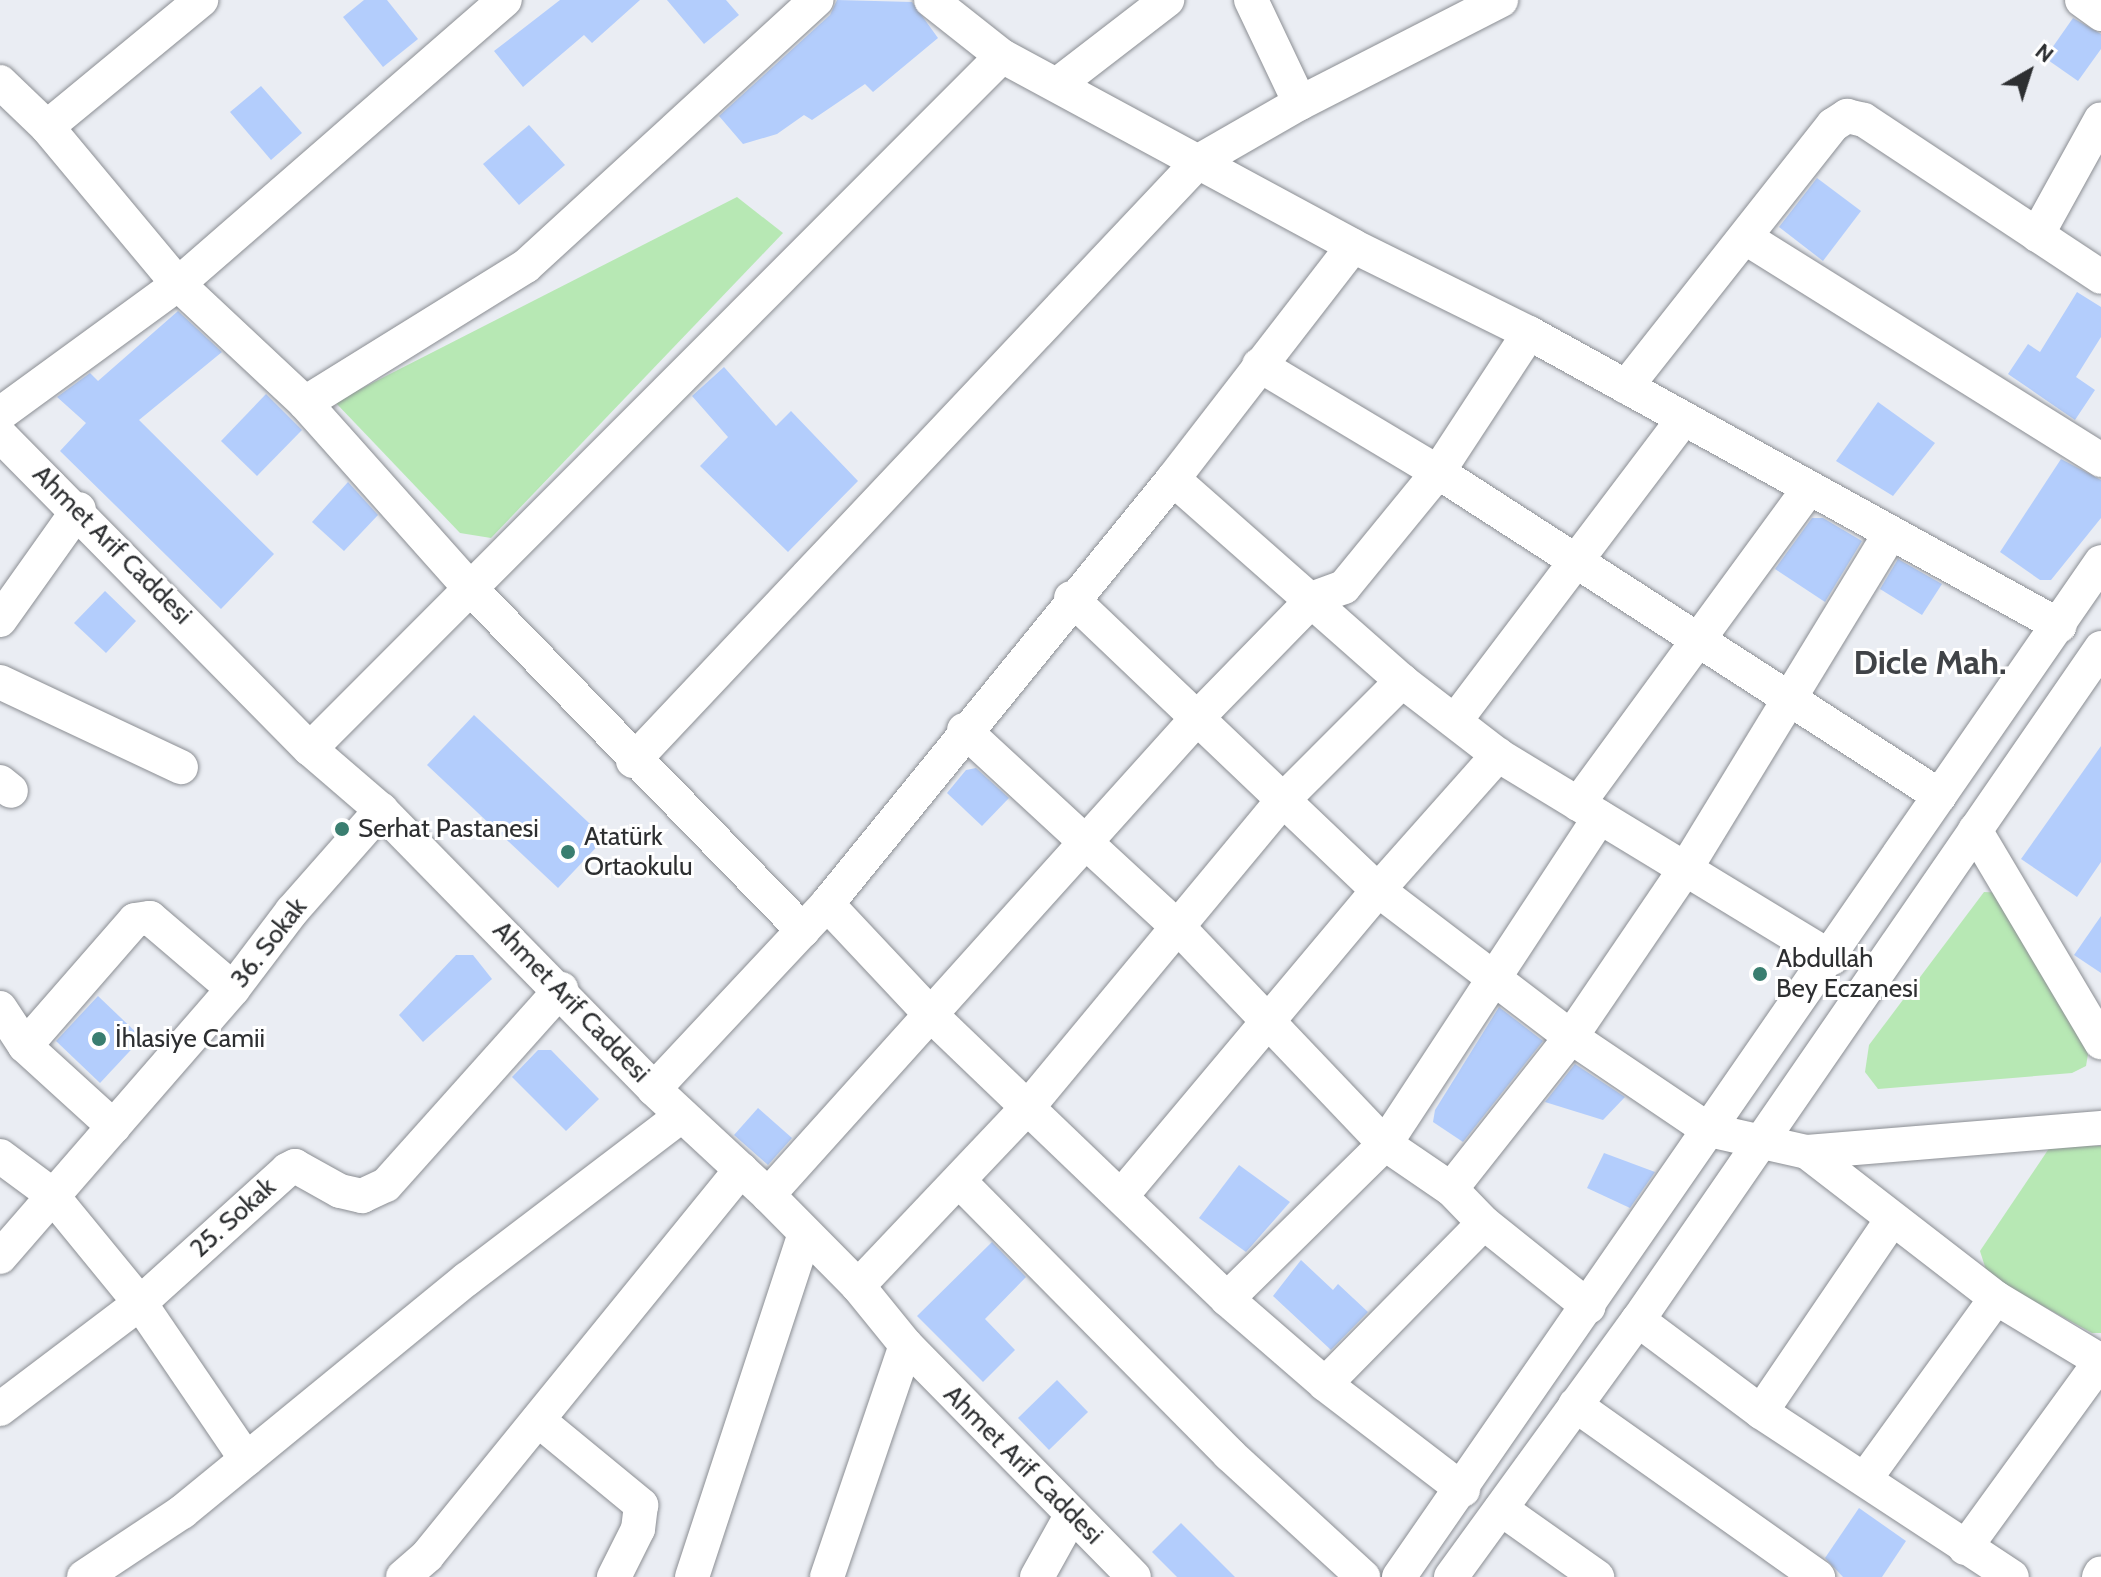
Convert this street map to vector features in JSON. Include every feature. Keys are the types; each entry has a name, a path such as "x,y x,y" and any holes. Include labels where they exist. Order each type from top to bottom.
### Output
{"street":[{"path":"47,127 201,0"},
{"path":"0,414 178,284 505,0"},
{"path":"305,403 526,266 816,0"},
{"path":"931,0 1002,56 1353,246 1529,333 1889,535 2060,626"},
{"path":"1058,84 1167,0"},
{"path":"1251,0 1300,103"},
{"path":"633,761 1199,161 1300,103 1501,0"},
{"path":"2082,0 2101,14"},
{"path":"310,749 1002,56"},
{"path":"0,82 47,127 178,284 305,403 469,587 633,761 803,930"},
{"path":"1626,387 1833,125 1847,116 1864,120 2101,277"},
{"path":"2037,235 2101,119"},
{"path":"1746,238 2101,460"},
{"path":"654,1089 827,904 1071,598 1173,479 1353,246"},
{"path":"768,1195 1199,716 1314,598 1344,587 1438,472 1529,333"},
{"path":"1259,365 1579,561 1793,697 1940,796"},
{"path":"1455,721 1683,420"},
{"name":"Ahmet Arif Caddesi","path":"0,435 79,509 310,749 381,810 561,989 681,1116 768,1195 804,1237 858,1286 906,1345 1134,1577"},
{"path":"1173,479 1314,598 1402,681 1498,755 1832,958"},
{"path":"1227,1299 1385,1144 1497,977 1589,810 1699,638 1809,488"},
{"path":"0,620 79,509"},
{"path":"1451,1189 1571,1037 1686,868 1889,535"},
{"path":"1399,1577 1463,1490 1709,1130 1832,958 2101,562"},
{"path":"1071,598 1199,716 1378,890 1497,977 1571,1037 1709,1130 1807,1152 2101,1128"},
{"path":"1451,1577 1638,1320 2101,648"},
{"path":"858,1286 1028,1107 1180,929 1284,799 1402,681"},
{"path":"0,682 181,767"},
{"path":"964,730 1180,929 1385,1144 1451,1189 1484,1223 1589,1307"},
{"path":"1123,1194 1270,1024 1378,890 1498,755"},
{"name":"36. Sokak","path":"0,1257 50,1193 114,1127 233,989 292,911 381,810"},
{"path":"1975,830 2101,1042"},
{"path":"827,904 932,1016 1123,1194 1227,1299 1325,1384 1463,1490"},
{"path":"25,1046 135,920 150,918 233,989"},
{"name":"25. Sokak","path":"0,1409 140,1303 239,1210 295,1166 340,1191 362,1196 386,1185 561,989"},
{"path":"0,1008 25,1046 114,1127"},
{"path":"84,1577 182,1512 467,1279 681,1116"},
{"path":"1807,1152 1891,1221 1996,1298 2101,1361 1965,1548"},
{"path":"0,1156 50,1193 140,1303 246,1459"},
{"path":"403,1577 427,1556 741,1169"},
{"path":"960,1182 1229,1454 1363,1577"},
{"path":"1761,1412 1891,1221"},
{"path":"1325,1384 1484,1223"},
{"path":"692,1577 804,1237"},
{"path":"1865,1479 1996,1298"},
{"path":"1638,1320 1761,1412 2012,1577"},
{"path":"827,1577 906,1345"},
{"path":"1575,1405 1818,1577"},
{"path":"538,1420 641,1505 638,1529 614,1577"},
{"path":"1501,1509 1592,1576"},
{"path":"1037,1577 1072,1514"}],"green space":[{"path":"737,197 783,233 491,538 460,533 335,402"},
{"path":"1984,892 2004,893 2089,1048 2086,1066 2072,1073 1878,1089 1865,1072 1869,1045"},
{"path":"2052,1144 2101,1146 2101,1333 2092,1333 1988,1276 1980,1251"}],"building":[{"path":"364,0 387,0 418,39 383,67 343,17"},
{"path":"560,0 640,0 592,43 584,35 523,87 494,51"},
{"path":"667,0 726,0 739,15 704,44"},
{"path":"837,0 912,2 938,38 873,92 865,84 812,120 804,115 777,134 743,144 719,116 830,15"},
{"path":"2073,18 2101,34 2101,49 2078,81 2045,58"},
{"path":"261,86 302,133 271,160 230,112"},
{"path":"529,125 565,165 519,205 483,164"},
{"path":"1817,178 1861,211 1823,261 1779,227"},
{"path":"2077,292 2101,307 2101,337 2076,377 2095,390 2075,420 2008,374 2028,344 2040,352"},
{"path":"178,311 222,352 139,420 274,554 221,609 60,451 86,423 57,397 90,373 98,381"},
{"path":"724,367 776,426 791,411 858,481 788,552 700,466 728,437 692,396"},
{"path":"266,394 302,430 257,476 221,441"},
{"path":"1878,402 1935,443 1893,496 1836,461"},
{"path":"2061,459 2101,480 2101,518 2051,580 2040,580 2000,552"},
{"path":"348,482 378,515 344,551 312,522"},
{"path":"1812,518 1823,518 1862,541 1825,602 1775,569"},
{"path":"1898,559 1942,584 1922,615 1880,589"},
{"path":"105,591 136,621 106,653 74,623"},
{"path":"474,715 605,838 558,888 427,765"},
{"path":"2101,746 2101,862 2077,897 2021,859"},
{"path":"976,768 1009,798 982,826 947,793 966,770"},
{"path":"2101,916 2101,973 2074,955"},
{"path":"456,955 473,955 492,979 423,1042 399,1015"},
{"name":"İhlasiye Camii","path":"98,996 142,1038 100,1083 56,1041"},
{"path":"1499,1007 1543,1041 1463,1142 1433,1122 1435,1110"},
{"path":"538,1050 551,1050 599,1099 566,1131 512,1077"},
{"path":"1575,1064 1625,1097 1603,1120 1545,1102"},
{"path":"758,1108 792,1138 768,1165 734,1135"},
{"path":"1604,1153 1655,1172 1630,1208 1587,1188"},
{"path":"1239,1165 1290,1202 1246,1252 1199,1218"},
{"path":"992,1242 1026,1277 985,1319 1015,1350 983,1382 917,1316"},
{"path":"1301,1260 1333,1290 1338,1284 1368,1312 1331,1350 1273,1296"},
{"path":"1057,1380 1088,1412 1049,1450 1018,1418"},
{"path":"1859,1508 1906,1541 1882,1577 1843,1577 1825,1558"},
{"path":"1181,1523 1235,1577 1177,1577 1152,1552"}],"place":[{"name":"Serhat Pastanesi","path":"342,829"},
{"name":"Atatürk Ortaokulu","path":"568,852"},
{"name":"Abdullah Bey Eczanesi","path":"1760,974"},
{"name":"İhlasiye Camii","path":"99,1039"}],"district":[{"name":"Dicle Mah.","path":"1930,663"}]}
